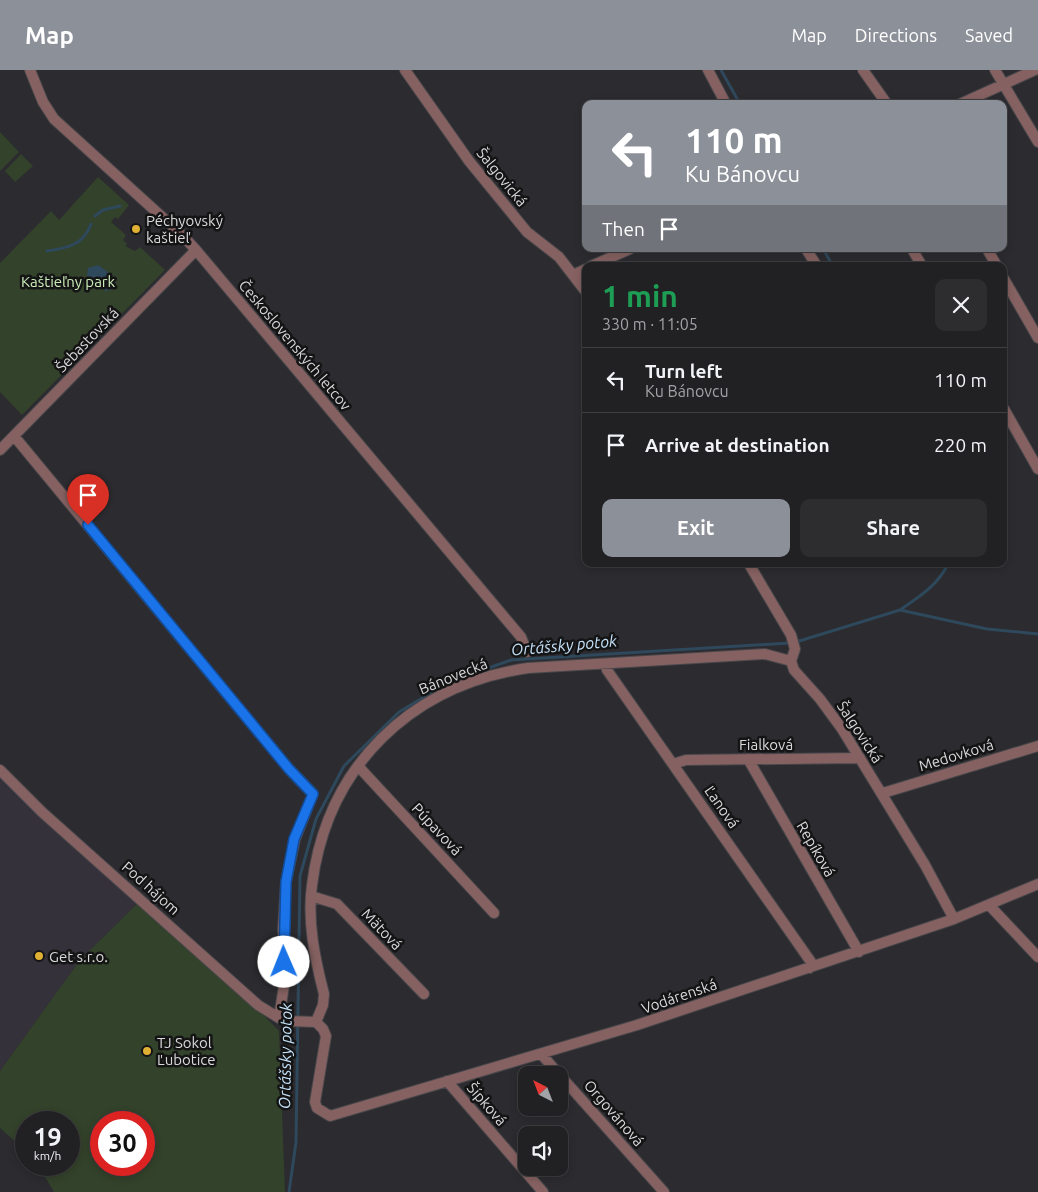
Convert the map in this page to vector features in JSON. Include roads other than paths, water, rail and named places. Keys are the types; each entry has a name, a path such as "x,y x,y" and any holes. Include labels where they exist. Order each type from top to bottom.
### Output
{"street":[{"name":"Československých letcov","path":"30,70 43,102 54,119 168,222 196,250 521,637 527,652"},
{"name":"Šalgovická","path":"405,70 468,161 528,232 560,257 582,287"},
{"path":"708,70 724,100"},
{"path":"863,70 884,100"},
{"path":"995,70 1005,83 1038,142"},
{"path":"969,100 1034,70"},
{"name":"Šebastovská","path":"0,450 196,250"},
{"path":"600,262 623,252"},
{"path":"573,275 582,270"},
{"path":"1007,284 1038,338"},
{"path":"1007,414 1038,469"},
{"path":"14,436 289,769 313,794 294,839 286,882 283,930 284,1019 312,1022"},
{"path":"751,567 791,635 794,649 791,661"},
{"name":"Bánovecká","path":"312,1022 324,1004 324,994 311,931 311,896 321,842 334,805 358,766 386,734 418,707 447,692 508,671 765,654 791,661"},
{"name":"Šalgovická","path":"791,661 794,670 820,699 842,729 947,903 954,919"},
{"name":"Ľanová","path":"606,664 607,670 811,962 810,968"},
{"name":"Medovková","path":"882,793 1038,746"},
{"name":"Fialková","path":"673,764 686,760 860,758"},
{"name":"Repíková","path":"748,759 859,952"},
{"name":"Púpavová","path":"358,766 494,913"},
{"name":"Pod hájom","path":"0,770 235,987 258,1005 284,1019"},
{"name":"Vodárenská","path":"312,1022 323,1029 326,1036 315,1102 317,1108 323,1114 330,1116 638,1025 954,919 1038,884"},
{"name":"Mätová","path":"311,896 336,904 424,994"},
{"path":"989,905 1038,957"},
{"name":"Orgovánová","path":"541,1054 664,1192"},
{"name":"Šípková","path":"447,1081 543,1192"}],"water":[{"path":"98,265 108,272 108,276 115,282 114,289 105,291 99,286 94,285 94,282 87,275 88,268"}],"waterway":[{"path":"721,70 738,100"},
{"path":"95,216 103,210 120,206"},
{"path":"47,251 68,247 79,241 84,237 91,224"},
{"path":"825,252 831,262"},
{"path":"900,610 933,584 946,567"},
{"name":"Ortášsky potok","path":"796,642 900,610 987,629 1038,634"},
{"name":"Ortášsky potok","path":"289,1192 296,1142 300,876 316,819 344,766 399,712 449,682 511,660 790,643"}],"place":[{"name":"Péchyovský kaštieľ","path":"136,229"},
{"name":"Get s.r.o.","path":"39,956"},
{"name":"TJ Sokol Ľubotice","path":"147,1051"}],"park label":[{"name":"Kaštieľny park","path":"68,281"}]}
